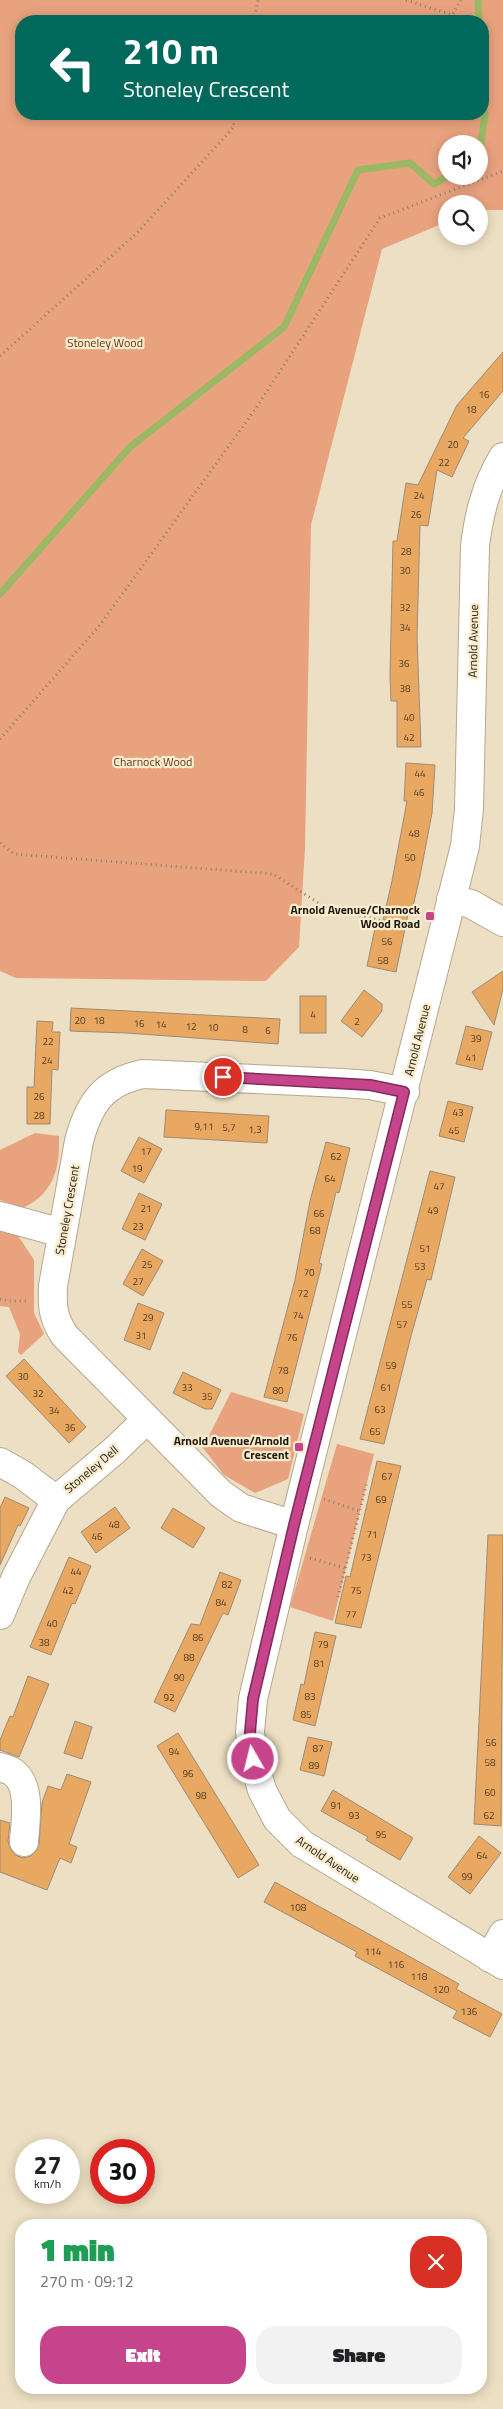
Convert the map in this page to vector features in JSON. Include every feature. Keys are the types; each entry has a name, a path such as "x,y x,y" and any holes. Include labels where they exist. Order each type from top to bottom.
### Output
{"street":[{"name":"Arnold Avenue","path":"496,1962 302,1844 277,1819 262,1790 253,1759 250,1732 253,1699 294,1525 465,846 469,808 475,546 480,509 492,476 503,457"},
{"path":"451,899 471,904 503,922"},
{"name":"Stoneley Crescent","path":"294,1525 241,1508 221,1494 146,1420 65,1336 56,1323 52,1307 53,1286 84,1121 91,1107 100,1096 124,1078 143,1074 342,1083 370,1085 404,1092"},
{"path":"0,1216 62,1234"},
{"name":"Stoneley Dell","path":"0,1616 8,1574 56,1500 115,1450 146,1420"},
{"path":"0,1462 23,1475 56,1500"},
{"path":"0,1767 14,1773 20,1779 24,1789 26,1813 24,1842"},
{"path":"496,1962 503,1934"}],"path":[{"path":"255,15 258,0"},
{"path":"406,0 452,15 461,0"},
{"path":"0,356 137,233 232,128 234,120"},
{"path":"0,739 100,625 254,411 380,218 503,171"},
{"path":"0,843 14,854 273,874 328,909 443,934"},
{"path":"338,1597 367,1482"},
{"path":"303,1492 359,1510"},
{"path":"288,1553 345,1568"}],"green space":[{"path":"0,0 503,0 503,210 488,210 488,195 438,195 438,225 382,249 311,525 305,848 299,947 266,981 16,978 0,971"},
{"path":"35,1133 59,1136 58,1159 53,1178 48,1187 42,1195 23,1208 0,1200 0,1150"},
{"path":"0,1226 15,1231 34,1260 34,1313 44,1334 21,1355 18,1352 20,1334 9,1307 0,1306"},
{"path":"231,1392 304,1414 288,1479 255,1493 224,1475 203,1448"},
{"path":"337,1444 374,1454 333,1621 290,1607"}],"building":[{"path":"503,352 503,391 463,438 469,441 452,477 437,470 428,526 420,525 417,637 421,747 397,747 397,701 391,701 390,676 393,541 397,541 406,483 418,485 457,405"},
{"path":"406,763 435,765 432,813 420,876 411,915 408,914 396,972 367,966 375,928 381,929 392,881 407,801 404,801"},
{"path":"503,971 503,989 494,1025 472,992"},
{"path":"364,990 382,1004 382,1011 362,1037 341,1021"},
{"path":"300,996 326,996 326,1033 300,1033"},
{"path":"71,1008 280,1019 278,1044 127,1033 70,1031"},
{"path":"37,1021 53,1022 52,1032 60,1032 58,1070 52,1069 50,1124 27,1124 27,1087 34,1087"},
{"path":"466,1026 492,1032 482,1070 456,1064"},
{"path":"448,1101 473,1107 464,1142 439,1136"},
{"path":"166,1110 269,1116 267,1143 164,1137"},
{"path":"139,1137 162,1149 144,1183 121,1171"},
{"path":"326,1142 350,1148 339,1193 336,1192 319,1263 322,1264 287,1402 264,1397 295,1280 310,1201"},
{"path":"430,1171 455,1177 431,1280 427,1279 384,1444 360,1439"},
{"path":"139,1193 162,1204 145,1240 122,1229"},
{"path":"142,1249 163,1261 143,1296 123,1284"},
{"path":"138,1303 164,1313 150,1350 124,1340"},
{"path":"24,1359 86,1427 69,1443 6,1376"},
{"path":"183,1372 221,1390 212,1409 205,1409 173,1393"},
{"path":"377,1461 401,1466 361,1628 335,1623 346,1576 350,1577"},
{"path":"5,1497 29,1508 20,1526 18,1525 0,1565 0,1508"},
{"path":"115,1507 130,1528 96,1553 81,1532"},
{"path":"173,1508 205,1528 193,1548 161,1528"},
{"path":"488,1535 503,1535 501,1826 474,1824"},
{"path":"69,1557 91,1566 75,1604 72,1603 51,1655 30,1647"},
{"path":"220,1572 241,1580 228,1615 223,1613 175,1712 154,1702 191,1624 200,1625"},
{"path":"315,1632 336,1636 315,1726 293,1720 301,1684 304,1685"},
{"path":"28,1676 49,1684 19,1757 0,1750 0,1740 10,1716 13,1717"},
{"path":"75,1721 92,1727 82,1759 64,1753"},
{"path":"178,1733 259,1865 238,1878 157,1746"},
{"path":"308,1737 332,1742 324,1776 300,1770"},
{"path":"67,1774 91,1782 69,1844 77,1847 71,1863 60,1858 47,1890 0,1872 0,1820 10,1823 8,1841 15,1855 23,1858 31,1856 37,1850 39,1844 42,1803 48,1786 61,1790"},
{"path":"333,1790 413,1838 400,1860 366,1840 368,1837 321,1811"},
{"path":"479,1836 501,1853 470,1894 448,1877"},
{"path":"275,1882 459,1984 456,1989 502,2014 490,2037 453,2018 457,2011 355,1956 357,1952 264,1902"}],"waterway":[{"path":"478,0 479,15"},
{"path":"482,135 484,120"},
{"path":"0,594 130,447 284,327 358,170 410,163 434,184 438,182"}],"place":[{"name":"Arnold Avenue/Charnock Wood Road","path":"430,916"},
{"name":"Arnold Avenue/Arnold Crescent","path":"299,1447"}],"route":[{"path":"223,1077 370,1085 404,1092 294,1525 253,1699 250,1732 253,1759"}],"park label":[{"name":"Stoneley Wood","path":"105,342"},
{"name":"Charnock Wood","path":"153,761"}]}
